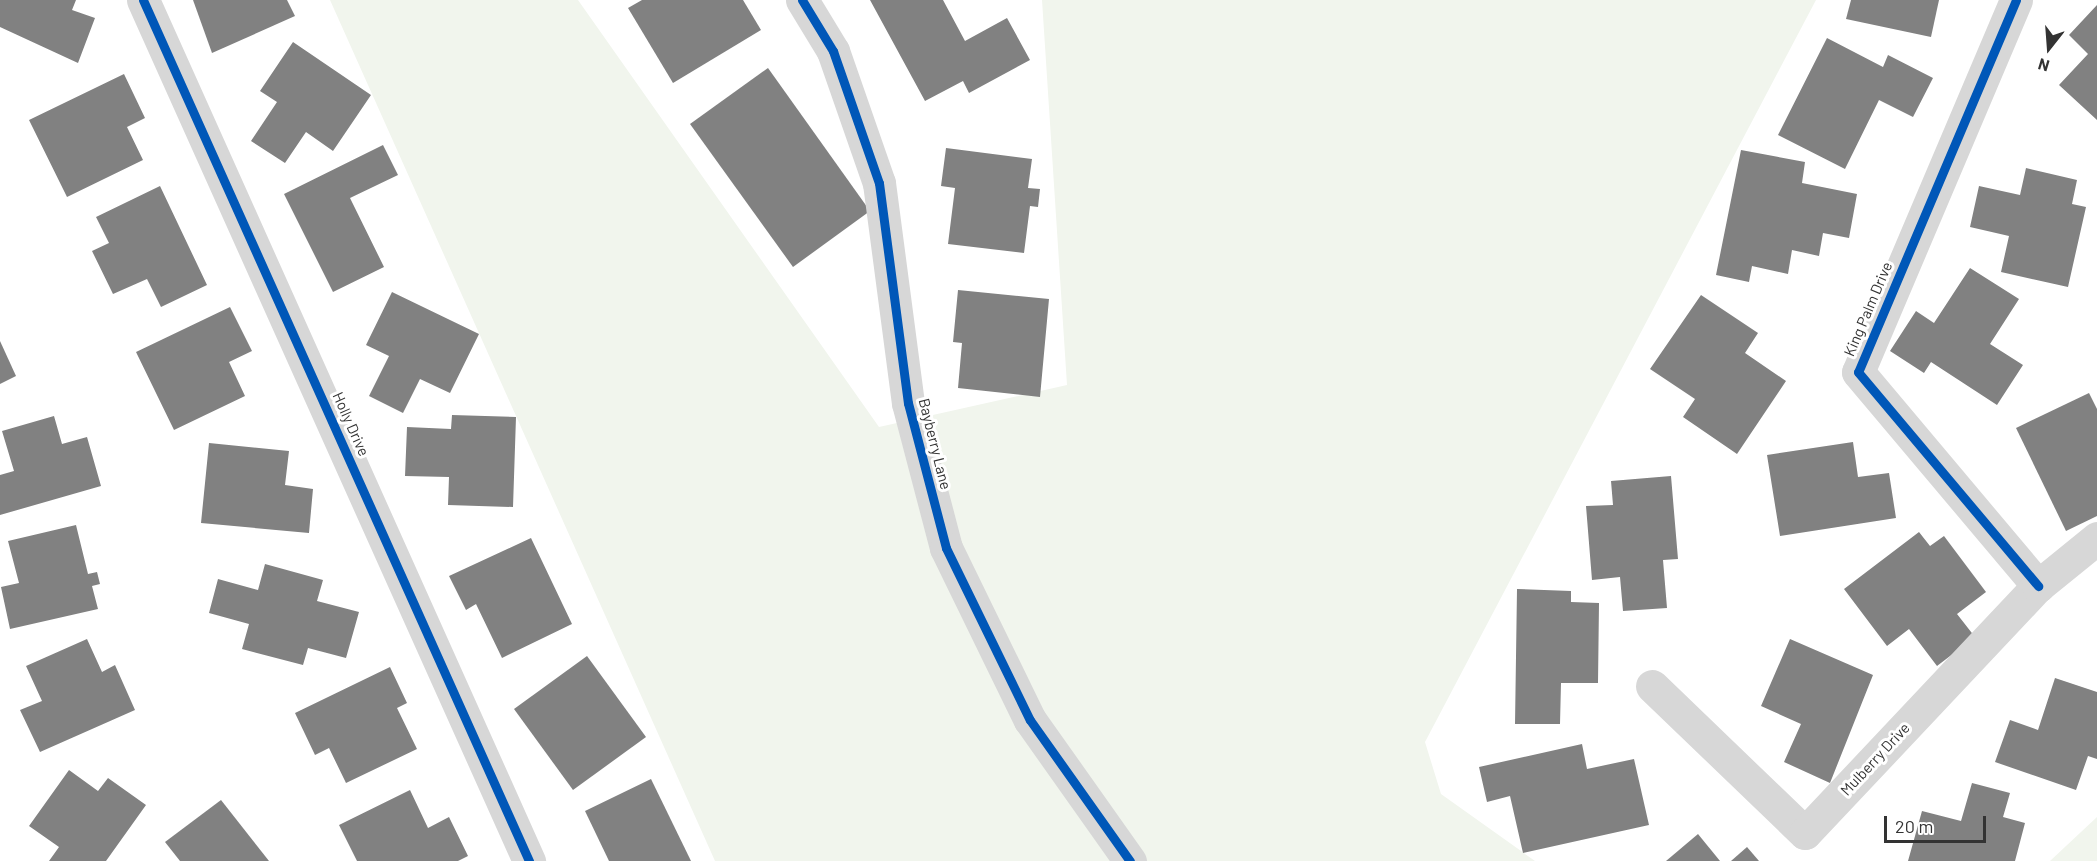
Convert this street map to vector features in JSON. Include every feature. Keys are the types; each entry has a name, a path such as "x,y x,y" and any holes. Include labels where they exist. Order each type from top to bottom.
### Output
{"street":[{"name":"Holly Drive","path":"143,0 529,861"},
{"name":"Bayberry Lane","path":"802,0 833,51 879,183 908,403 946,548 1030,720 1130,861"},
{"name":"King Palm Drive","path":"2016,0 1858,372 2038,586"},
{"name":"Mulberry Drive","path":"1652,686 1805,833 2038,586 2097,538"}],"shaded area":[{"path":"330,0 578,0 879,427 1067,385 1042,0 1816,0 1425,742 1441,794 1535,861 715,861"},
{"path":"2097,817 2097,861 2050,861"}],"building":[{"path":"0,0 76,0 72,10 95,18 78,63 0,27"},
{"path":"193,0 287,0 295,16 212,53"},
{"path":"642,0 743,0 761,30 673,83 628,8"},
{"path":"870,0 943,0 965,41 1007,18 1030,60 969,93 963,81 925,101"},
{"path":"1851,0 1939,0 1931,37 1846,19"},
{"path":"2097,5 2097,120 2059,85 2088,54 2069,35"},
{"path":"1827,38 1883,67 1888,55 1933,78 1913,117 1879,100 1845,169 1778,135"},
{"path":"293,42 371,95 333,151 306,132 285,163 251,141 277,102 260,91"},
{"path":"768,68 870,211 793,267 690,124"},
{"path":"124,74 145,118 127,127 143,160 67,197 29,120"},
{"path":"383,145 398,175 350,198 384,267 333,292 284,194"},
{"path":"946,148 1032,159 1028,188 1040,189 1038,207 1030,206 1024,253 948,244 955,188 941,186"},
{"path":"1741,150 1805,162 1802,183 1857,194 1849,238 1823,233 1819,256 1792,250 1788,274 1752,266 1749,282 1716,275"},
{"path":"2026,168 2077,180 2072,204 2086,207 2068,287 2001,272 2009,236 1970,227 1979,186 2020,195"},
{"path":"160,186 207,285 161,307 147,279 113,294 92,251 109,243 96,217"},
{"path":"1970,268 2019,299 1990,344 2023,365 1997,405 1931,362 1924,373 1890,351 1916,311 1934,323"},
{"path":"958,290 1049,299 1040,397 958,388 962,343 953,342"},
{"path":"392,292 479,334 450,393 420,379 403,413 369,396 389,356 366,345"},
{"path":"1701,295 1758,333 1745,353 1786,381 1737,454 1683,417 1695,399 1650,369"},
{"path":"230,307 252,351 229,362 245,396 174,430 136,352"},
{"path":"0,341 16,376 0,384"},
{"path":"2089,393 2097,409 2097,516 2066,531 2016,428"},
{"path":"452,415 516,417 513,507 448,505 449,477 405,476 407,427 451,429"},
{"path":"54,416 62,444 87,437 101,486 0,515 0,475 14,471 2,431"},
{"path":"1853,442 1858,477 1889,473 1896,518 1780,536 1767,455"},
{"path":"209,443 289,451 285,485 313,489 309,533 201,523"},
{"path":"1671,476 1678,559 1663,560 1667,608 1623,611 1620,577 1592,580 1586,506 1613,505 1611,481"},
{"path":"76,525 88,574 97,572 100,584 92,586 98,609 10,629 1,587 19,583 8,541"},
{"path":"1919,532 1930,546 1944,536 1986,592 1957,614 1975,637 1937,666 1909,629 1887,646 1844,589"},
{"path":"531,538 572,624 502,658 476,604 466,610 449,576"},
{"path":"265,564 323,580 317,601 359,612 346,658 308,648 303,665 242,649 249,624 209,613 218,579 258,590"},
{"path":"1517,589 1571,591 1571,602 1599,603 1598,683 1561,683 1560,724 1515,724"},
{"path":"87,639 102,672 115,665 135,710 40,752 20,710 42,701 26,666"},
{"path":"1790,639 1873,675 1830,783 1784,762 1801,724 1761,706"},
{"path":"587,656 646,737 573,790 514,709"},
{"path":"390,667 407,703 397,708 417,749 346,783 329,748 315,755 295,713"},
{"path":"2055,678 2097,692 2097,759 2088,756 2076,790 1995,762 2010,720 2038,730"},
{"path":"1582,744 1587,769 1634,759 1649,825 1523,853 1510,796 1487,802 1479,767"},
{"path":"69,770 98,791 108,778 146,805 106,861 49,861 59,847 29,826"},
{"path":"651,779 691,861 609,861 585,811"},
{"path":"1972,783 2010,793 2003,817 2025,823 2015,861 1908,861 1922,811 1961,821"},
{"path":"410,790 428,828 449,817 468,856 458,861 357,861 339,825"},
{"path":"221,800 269,861 180,861 165,842"},
{"path":"1698,834 1720,861 1666,861"},
{"path":"1747,847 1759,861 1731,861"}],"cycle path":[{"path":"143,0 529,861"},
{"path":"802,0 833,51 879,183 908,403 946,548 1030,720 1130,861"},
{"path":"2016,0 1858,372 2038,586"}]}
